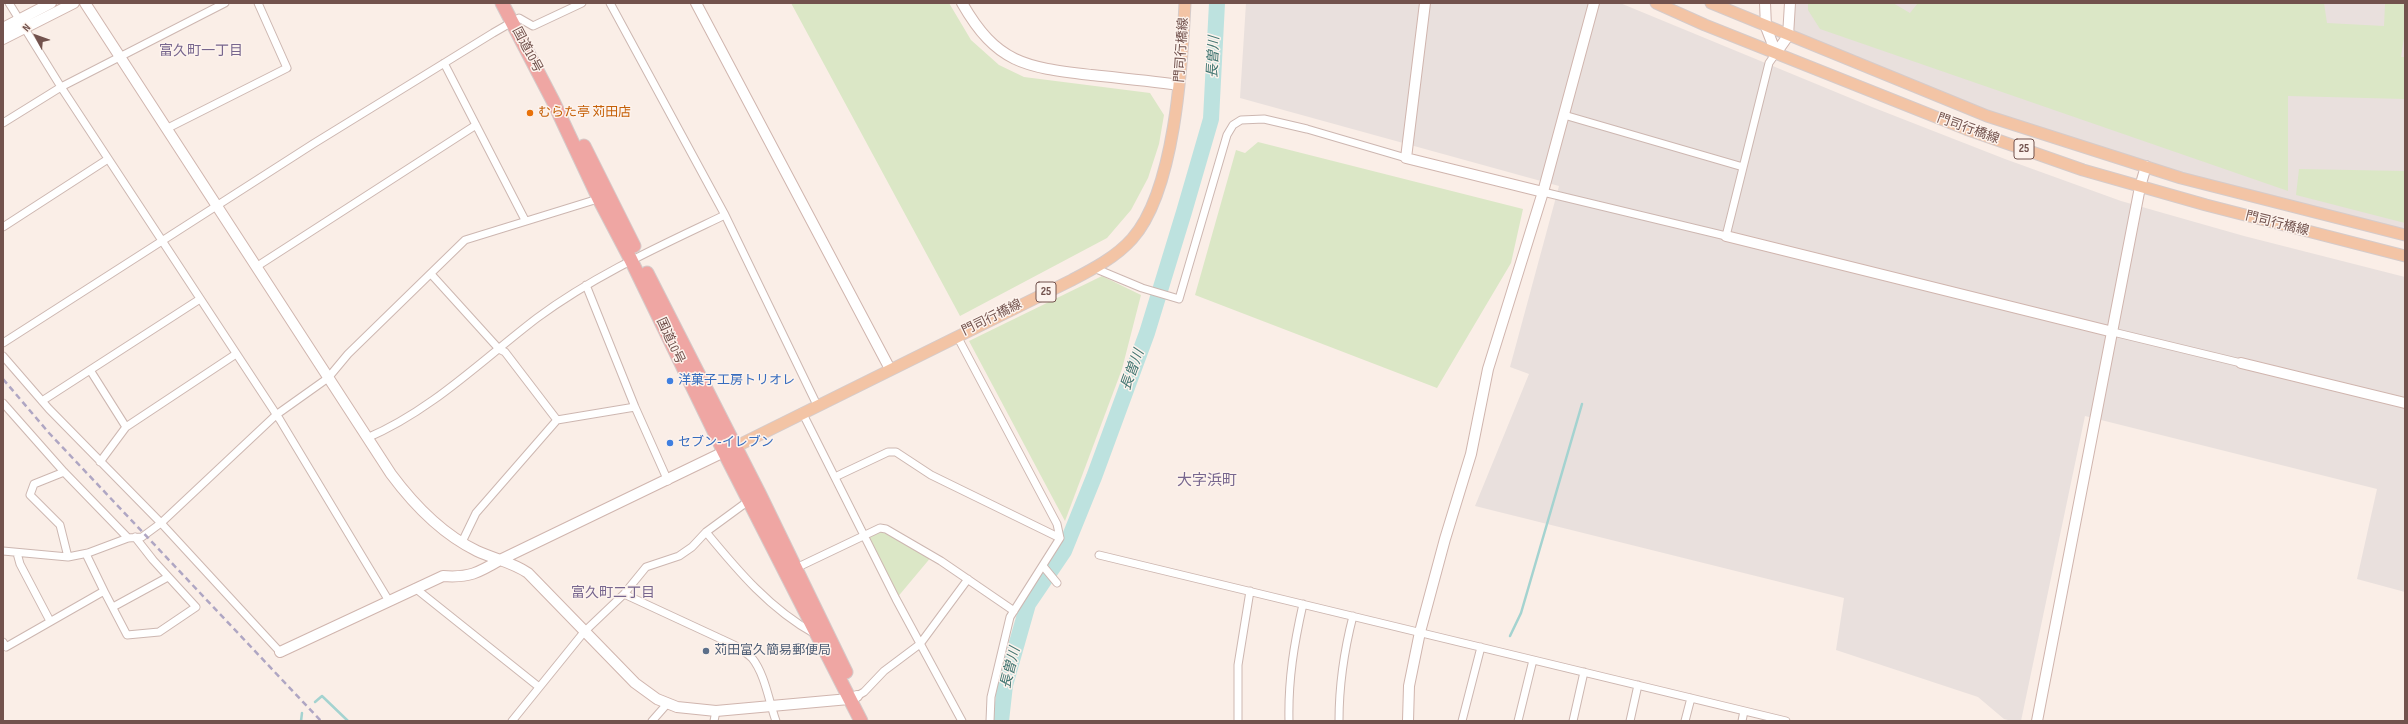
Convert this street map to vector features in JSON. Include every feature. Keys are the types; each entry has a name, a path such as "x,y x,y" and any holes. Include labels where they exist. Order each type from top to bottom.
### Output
{"highway":[{"name":"国道10号","path":"502,3 515,20 554,101 635,258 729,450 833,644 861,721"},
{"name":"国道10号","path":"512,3 515,20"},
{"name":"国道10号","path":"755,497 819,636 853,697 870,721"}],"main road":[{"name":"門司行橋線","path":"729,450 802,412 1094,268 1120,251 1132,239 1146,219 1166,162 1179,85 1185,3"},
{"name":"門司行橋線","path":"1656,3 1966,129 2083,170 2140,187 2405,256"},
{"name":"門司行橋線","path":"1711,3 1766,27 1986,116 2180,178 2405,235"}],"street":[{"path":"9,3 61,87 276,415 389,601"},
{"path":"3,39 51,3"},
{"path":"3,28 22,24 74,3"},
{"path":"85,3 367,438 411,501 430,519 462,542 477,551 517,565 528,573 635,684 667,704 715,716 770,706 853,697 864,692 884,671 920,644 968,580"},
{"path":"3,123 61,87 225,3"},
{"path":"166,129 287,68 258,3"},
{"path":"3,342 161,240 515,20 533,26 582,3"},
{"path":"610,3 725,215 817,405"},
{"path":"696,3 890,369"},
{"path":"962,3 975,26 987,38 999,49 1028,66 1179,85"},
{"path":"1406,158 1424,3"},
{"path":"1402,721 1409,721 1408,686 1420,632 1445,539 1471,454 1488,369 1543,192 1594,3"},
{"path":"1765,3 1766,27 1776,53"},
{"path":"1726,236 1769,63 1788,36 1790,3"},
{"path":"444,63 526,220"},
{"path":"1564,116 1742,167"},
{"path":"1094,268 1142,288 1179,299 1227,135 1233,125 1241,120 1264,119 1300,127 1406,158 2405,403"},
{"path":"256,267 476,125"},
{"path":"3,227 108,159"},
{"path":"2037,721 2140,187 2146,166"},
{"path":"3,551 68,558 86,554 128,538 142,537 161,523 276,415 328,378 348,354 465,240 604,197"},
{"path":"367,438 395,426 537,319 586,285 635,258 725,215"},
{"path":"431,274 499,349 505,352 557,420"},
{"path":"586,285 635,407 668,481"},
{"path":"42,401 200,299"},
{"path":"957,336 1057,524 1060,538 1045,569 1014,611 1004,638 991,697 990,721"},
{"path":"100,462 126,426 236,354"},
{"path":"3,356 42,401 161,523 280,652 443,576 463,578 480,572 500,560 668,481 729,450"},
{"path":"90,370 126,426"},
{"path":"3,403 64,472 128,538"},
{"path":"462,542 476,513 557,420 635,407"},
{"path":"802,412 920,644 962,721"},
{"path":"835,477 888,452 896,452 931,475 1060,538"},
{"path":"64,472 34,484 30,495 60,525 68,558"},
{"path":"512,721 584,632 624,594 646,567 679,556 692,547 706,532 755,497"},
{"path":"794,569 880,528 886,529 968,580 1014,611"},
{"path":"706,532 749,584 795,623 833,644"},
{"path":"86,554 128,635 159,632 196,607 168,577 135,537"},
{"path":"17,553 20,564 50,621"},
{"path":"1099,555 1786,721"},
{"path":"1045,569 1057,583"},
{"path":"113,607 168,577"},
{"path":"415,588 539,688"},
{"path":"3,642 6,647 104,591"},
{"path":"1238,721 1238,665 1250,591"},
{"path":"624,594 734,645 745,652 753,659 776,721"},
{"path":"1289,721 1289,680 1293,649 1303,604"},
{"path":"1339,721 1339,690 1345,649 1353,616"},
{"path":"1462,721 1481,647"},
{"path":"1518,721 1533,660"},
{"path":"1573,721 1584,672"},
{"path":"1630,721 1638,685"},
{"path":"1685,721 1691,698"},
{"path":"652,721 667,704"},
{"path":"1742,721 1744,711"}],"shaded area":[{"path":"1246,3 1620,3 1872,107 2005,159 2121,201 2244,236 2405,277 2405,592 2357,579 2377,489 2085,416 2021,721 2012,721 2004,719 1978,697 1836,650 1844,598 1475,506 1529,374 1510,367 1559,186 1240,98"},
{"path":"1790,3 2405,3 2405,235 2181,178 1987,116 1788,36"}],"green space":[{"path":"791,3 949,3 971,40 999,65 1024,77 1150,93 1164,115 1159,144 1148,178 1131,210 1107,238 960,316"},
{"path":"1808,3 1893,3 1910,13 1918,3 2324,3 2327,23 2384,26 2385,4 2373,3 2405,3 2405,32 2401,57 2405,57 2405,99 2288,96 2288,191 1820,29 1808,10"},
{"path":"1258,142 1523,209 1511,263 1437,388 1195,295 1236,150 1245,153"},
{"path":"2299,169 2405,171 2405,223 2296,195"},
{"path":"1102,276 1141,295 1122,369 1065,521 969,341"},
{"path":"880,528 932,556 896,599 865,536"}],"waterway":[{"name":"長曽川","path":"1001,721 1005,685 1028,604 1064,551 1094,477 1147,333 1184,212 1211,119 1217,3"},
{"path":"1510,636 1521,613 1582,404"},
{"path":"315,702 322,696 348,721"},
{"path":"301,721 302,713"}],"railway":[{"path":"3,379 49,433 321,721"}],"place":[{"name":"むらた亭 苅田店","path":"530,113"},
{"name":"洋菓子工房トリオレ","path":"670,381"},
{"name":"セブン-イレブン","path":"670,443"},
{"name":"苅田富久簡易郵便局","path":"706,651"}],"district":[{"name":"富久町一丁目","path":"201,51"},
{"name":"大字浜町","path":"1207,481"},
{"name":"富久町二丁目","path":"613,593"}]}
